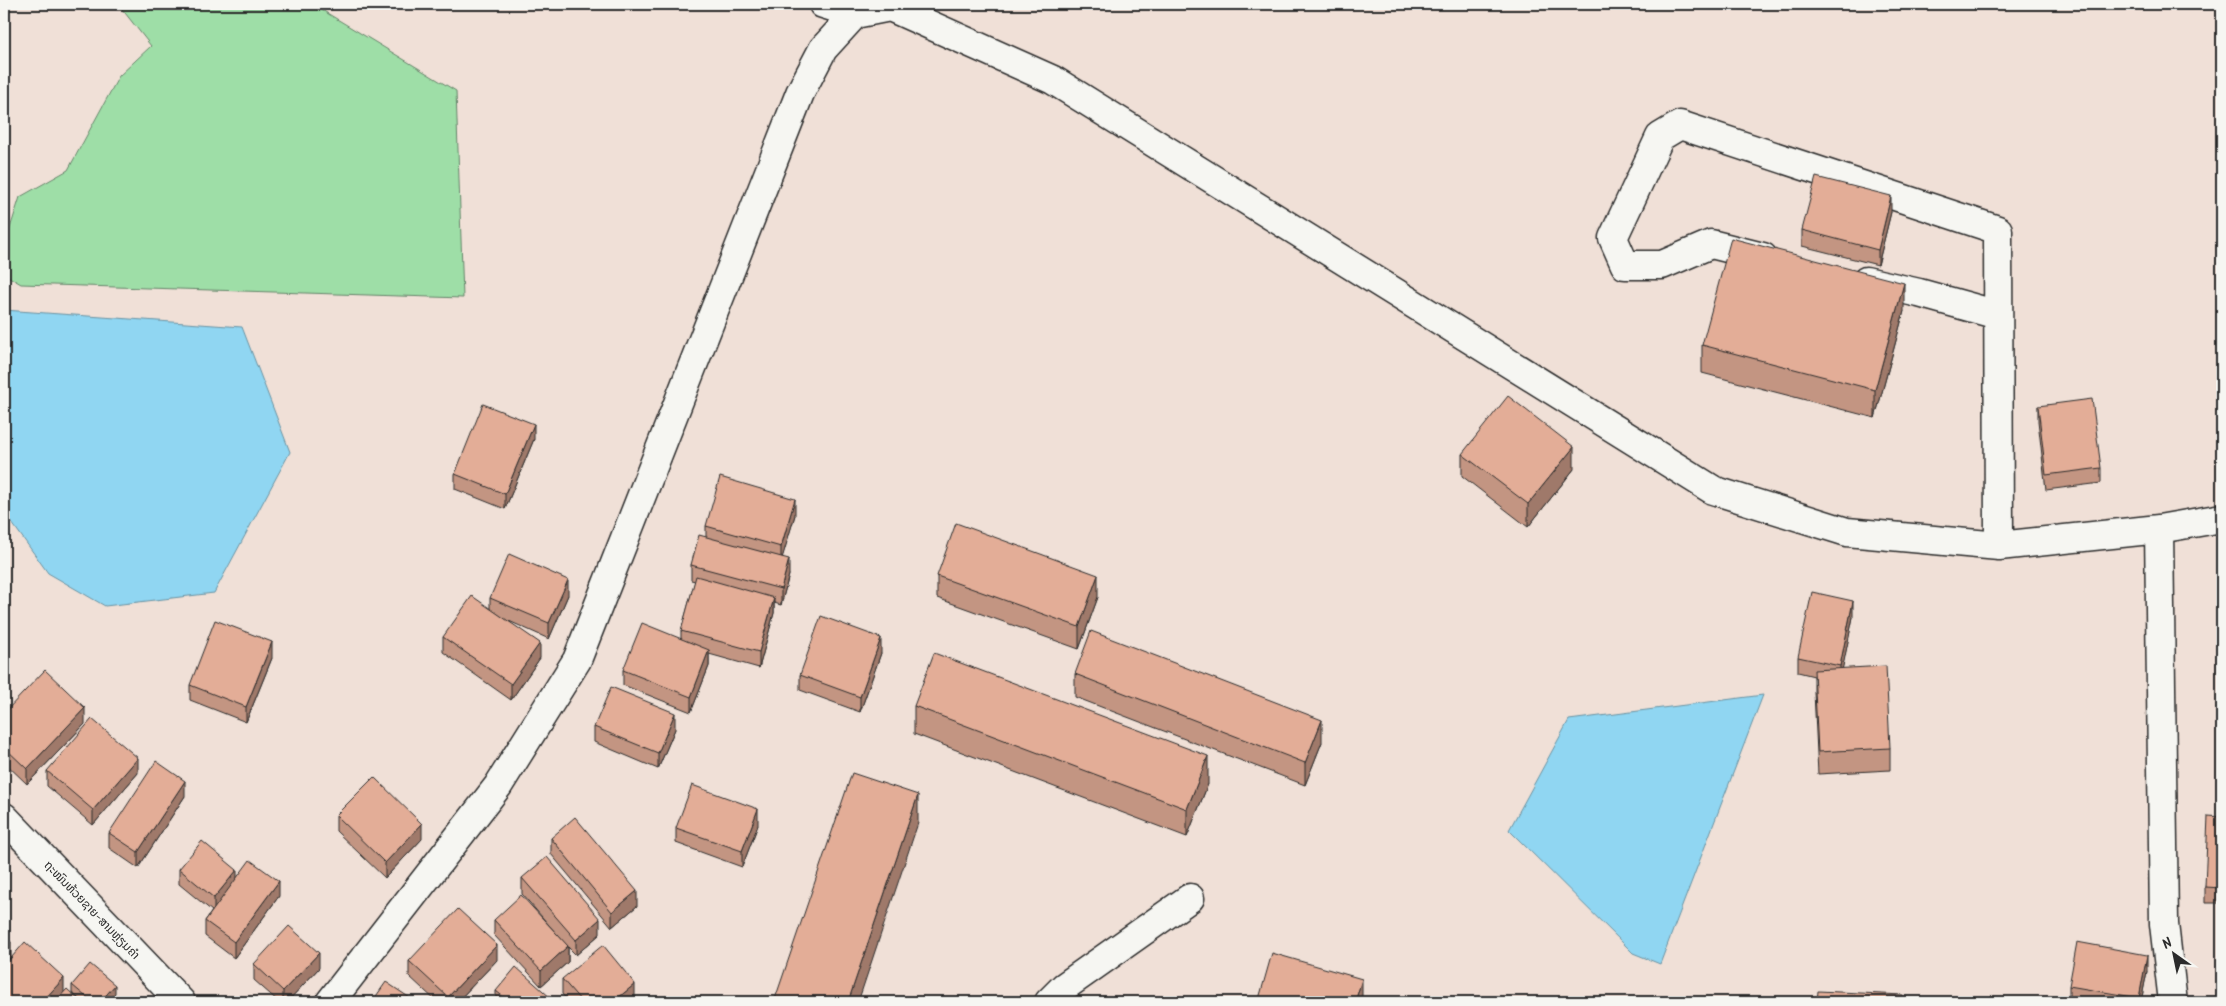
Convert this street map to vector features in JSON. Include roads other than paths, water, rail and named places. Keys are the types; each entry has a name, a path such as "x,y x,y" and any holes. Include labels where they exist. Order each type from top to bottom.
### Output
{"street":[{"path":"823,4 855,14 890,5 1054,80 1713,490 1847,532 1999,546 2159,529 2222,518"},
{"path":"330,1002 498,786 577,660 800,93 823,48 855,14"},
{"path":"1789,264 1711,244 1662,265 1626,265 1613,238 1660,137 1680,125 1998,230 1999,546"},
{"path":"1845,277 1918,293 1998,315"},
{"path":"2159,529 2164,924 2173,1002"},
{"name":"ຖະໜົນຫ້ວຍຊາຍ-ສາມຫຼ່ຽມຄຳ","path":"4,817 181,1002"},
{"path":"1050,1002 1064,987 1190,898"}],"water":[{"path":"4,310 242,327 290,452 214,593 105,606 48,573 7,516 4,505"},
{"path":"1763,695 1660,964 1633,953 1509,830 1569,720"}]}
